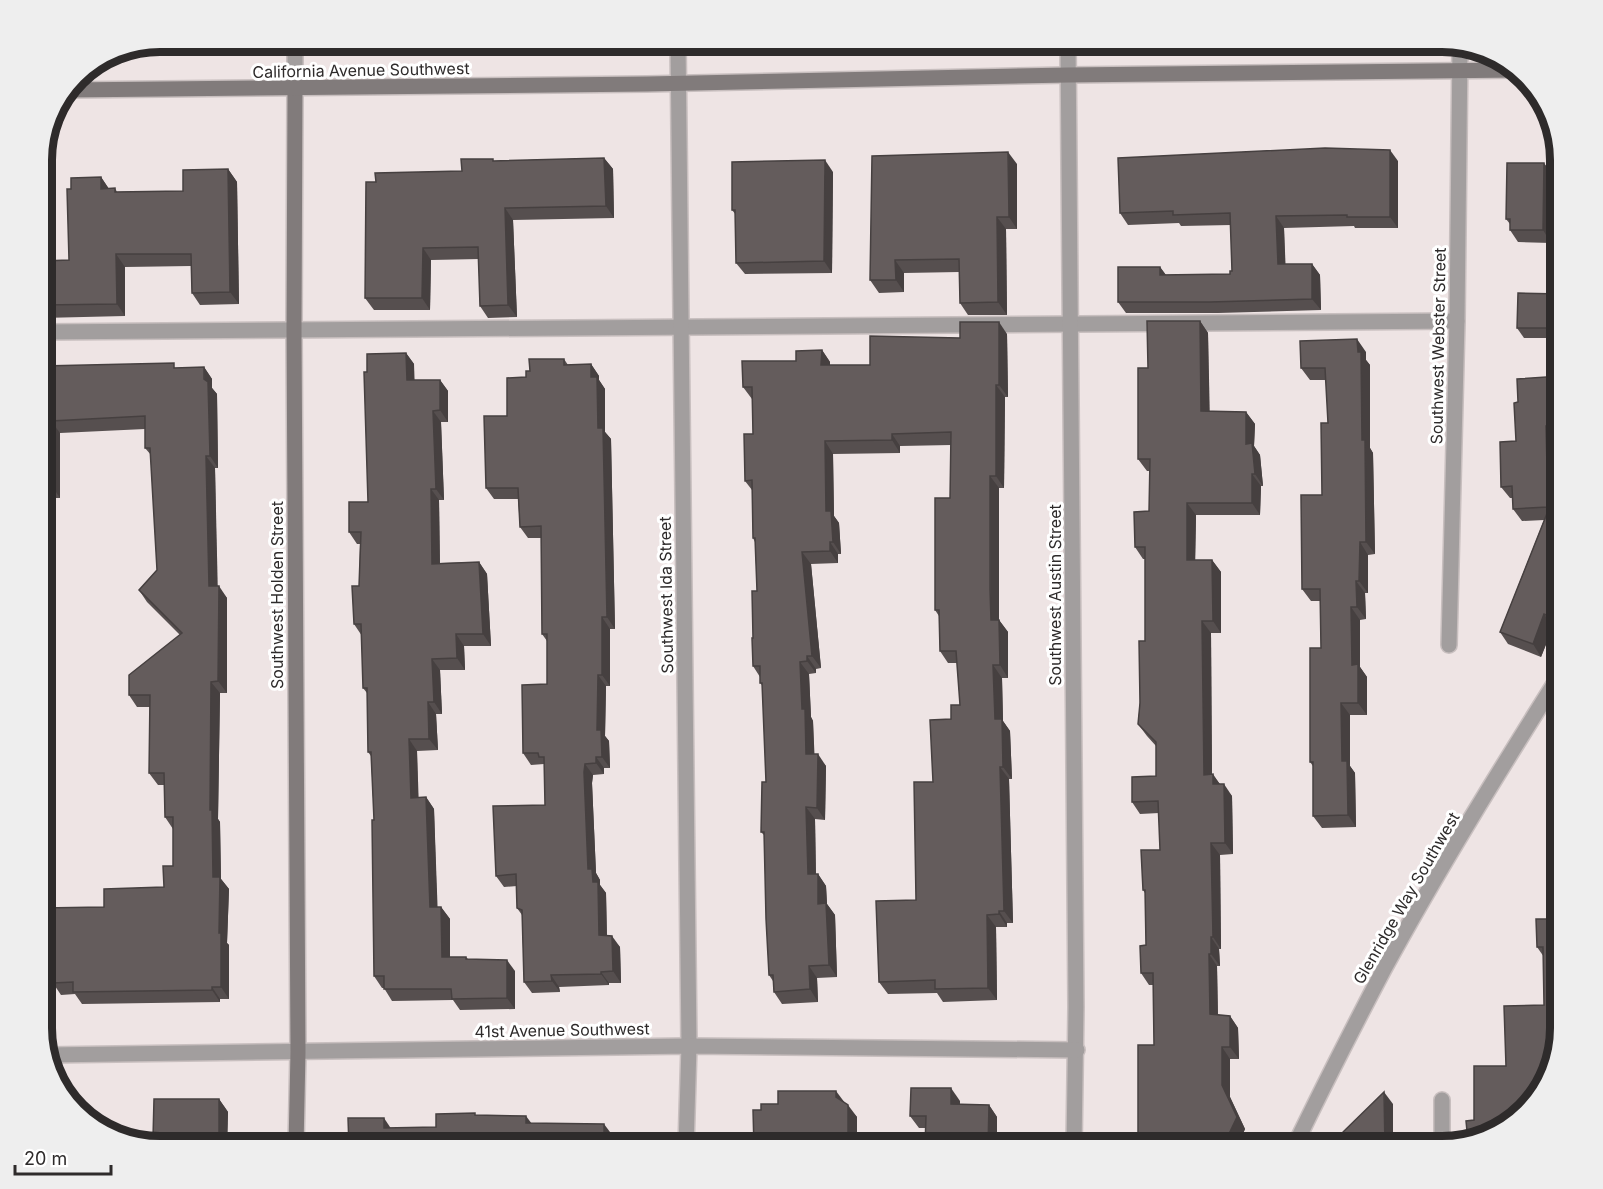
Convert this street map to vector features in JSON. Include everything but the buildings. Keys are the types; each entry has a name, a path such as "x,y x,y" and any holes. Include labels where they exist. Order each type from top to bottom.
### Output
{"main road":[{"name":"California Avenue Southwest","path":"78,90 295,89 1068,75 1501,70"},
{"name":"Southwest Holden Street","path":"295,89 298,1052 296,1136"}],"street":[{"name":"Southwest Holden Street","path":"295,52 295,89"},
{"name":"Southwest Ida Street","path":"678,52 689,1046 686,1136"},
{"name":"Southwest Austin Street","path":"1068,52 1077,1050 1074,1136"},
{"name":"Southwest Webster Street","path":"1449,645 1457,321 1460,54"},
{"path":"53,332 1457,321"},
{"name":"Glenridge Way Southwest","path":"1300,1136 1385,968 1478,807 1550,691"},
{"name":"41st Avenue Southwest","path":"56,1055 689,1046 1077,1050"},
{"path":"1442,1100 1442,1136"}]}
